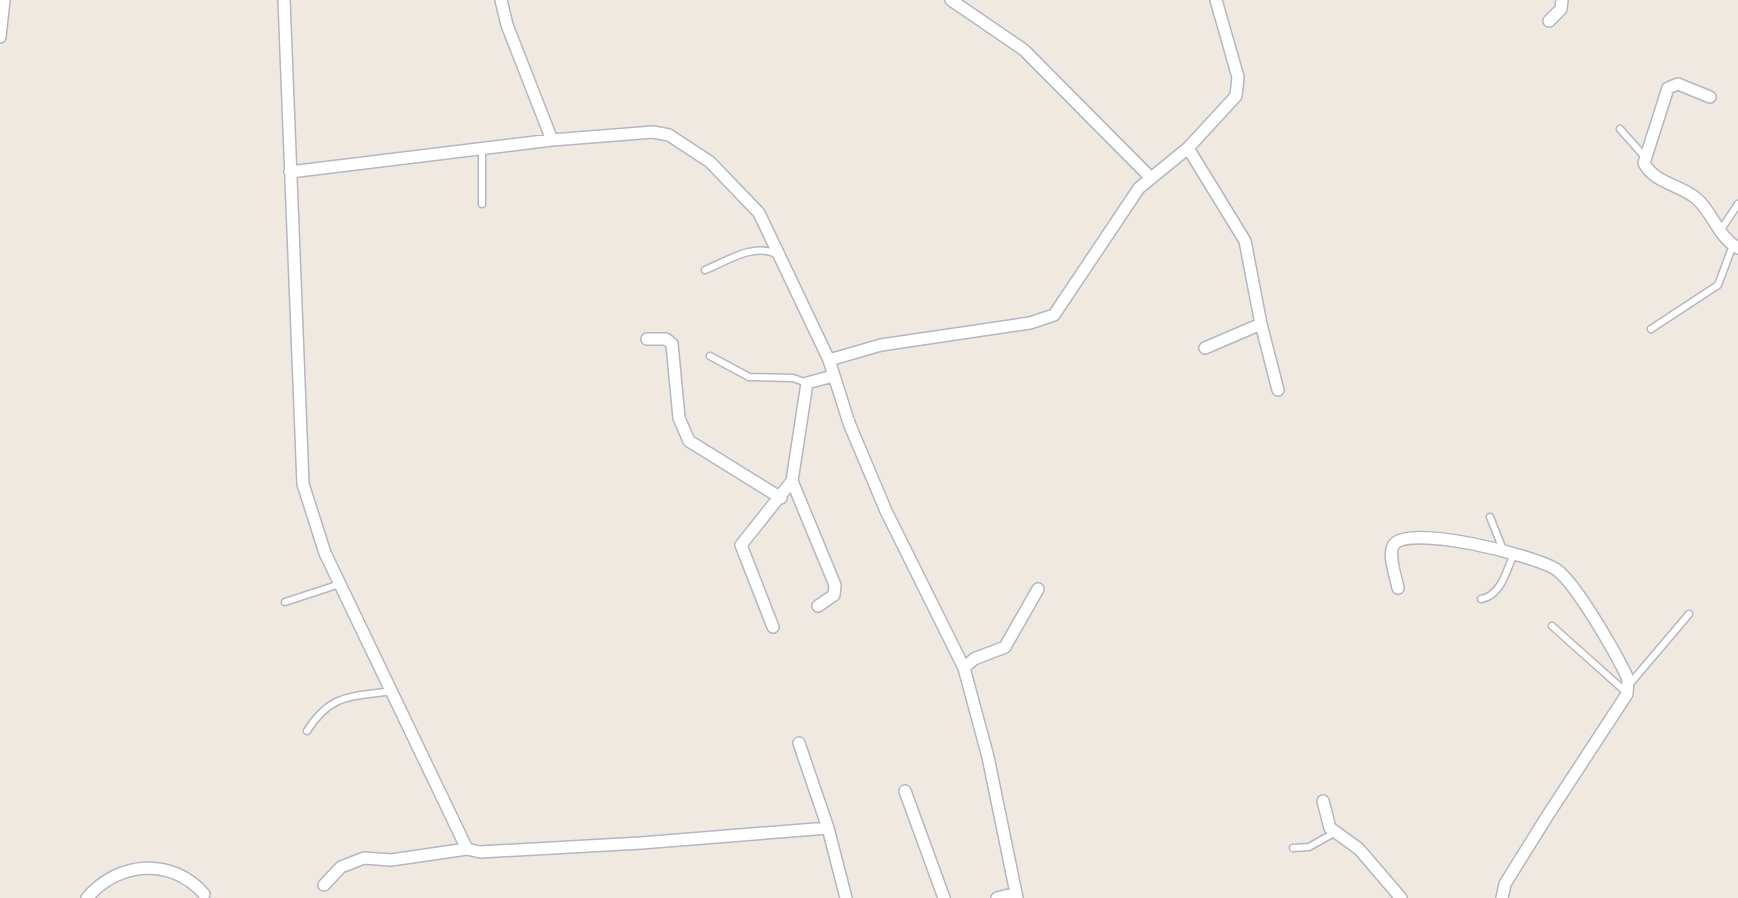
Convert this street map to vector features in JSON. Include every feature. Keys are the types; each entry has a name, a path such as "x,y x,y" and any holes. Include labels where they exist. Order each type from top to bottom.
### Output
{"street":[{"path":"0,37 4,0"},
{"path":"284,0 303,484 325,553 467,849"},
{"path":"501,0 507,25 552,140"},
{"path":"951,0 1024,50 1150,177"},
{"path":"829,360 881,345 1030,323 1054,315 1122,210 1150,177 1188,148 1230,103 1239,85 1229,34 1216,0"},
{"path":"1549,21 1561,9 1562,0"},
{"path":"1710,97 1678,84 1668,88 1644,156 1646,169 1698,200 1736,247"},
{"path":"290,172 482,151 552,140 653,132 669,135 710,162 742,192 759,213 829,360 886,511 964,668 988,757 1016,895 997,898"},
{"path":"1188,148 1245,241 1278,390"},
{"path":"1205,348 1261,324"},
{"path":"647,339 666,339 672,344 679,418 689,441 781,498"},
{"path":"773,627 741,545 792,481 807,383 833,376"},
{"path":"792,481 835,585 834,595 818,606"},
{"path":"1398,588 1391,549 1402,537 1436,537 1547,564 1565,576 1622,667 1628,690 1505,884 1502,898"},
{"path":"964,668 974,659 1005,647 1038,589"},
{"path":"799,743 828,828 846,898"},
{"path":"905,791 944,898"},
{"path":"1323,801 1334,833 1359,849 1401,898"},
{"path":"324,885 341,867 364,858 391,860 467,849 480,852 560,849 828,828"},
{"path":"87,898 112,876 134,868 177,872 191,879 204,894"}],"lane":[{"path":"1620,129 1644,156"},
{"path":"482,151 482,204"},
{"path":"1720,231 1738,204"},
{"path":"1651,329 1718,285 1736,247"},
{"path":"705,270 749,252 763,250 779,256"},
{"path":"710,356 749,377 793,378 807,383"},
{"path":"1481,599 1491,598 1497,590 1509,553 1490,517"},
{"path":"285,602 340,584"},
{"path":"1552,626 1628,690 1689,614"},
{"path":"307,731 318,713 332,702 393,691"},
{"path":"1293,848 1309,847 1334,833"}]}
